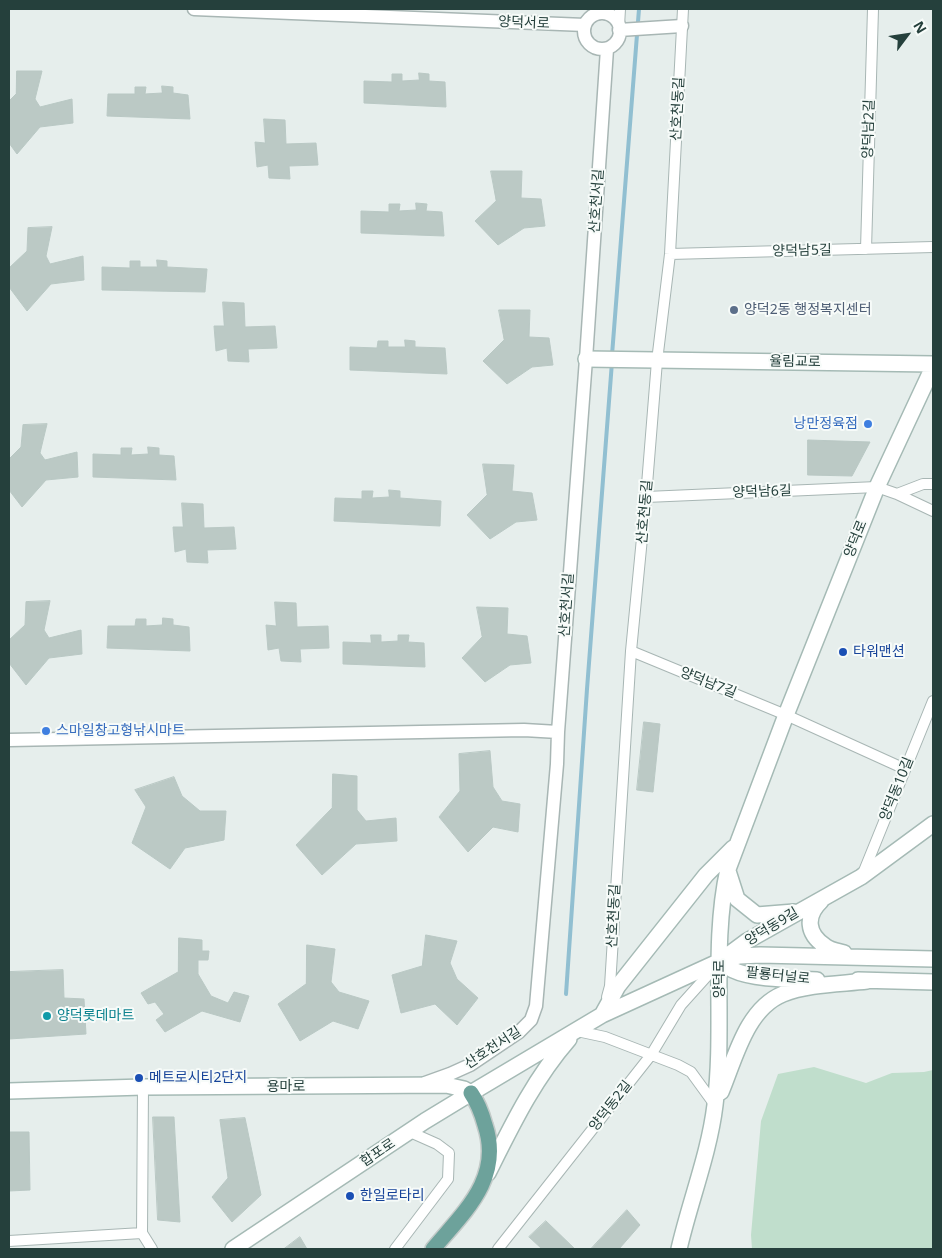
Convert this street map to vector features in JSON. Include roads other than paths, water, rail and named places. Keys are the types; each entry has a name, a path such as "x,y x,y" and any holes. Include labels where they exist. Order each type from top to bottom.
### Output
{"main road":[{"name":"율림교로","path":"586,359 933,365"},
{"name":"양덕로","path":"679,1249 686,1215 708,1145 715,1105 720,1025 722,894 728,869 786,715 877,487 933,365"},
{"name":"양덕동9길","path":"525,1061 602,1015 720,961 748,941 861,877 933,824"},
{"path":"602,1015 618,986 706,875 736,845"},
{"path":"728,869 737,898 757,915 798,912"},
{"path":"828,896 810,914 810,922 819,941 831,950 873,958"},
{"name":"팔룡터널로","path":"720,961 740,956 760,955 933,959"},
{"name":"팔룡터널로","path":"720,961 734,970 772,978 933,982"},
{"path":"715,1105 744,1035 764,1006 784,994 867,980"},
{"path":"433,1249 472,1203 541,1074 573,1033"},
{"name":"합포로","path":"233,1249 410,1132 525,1061"},
{"name":"용마로","path":"9,1091 451,1086 471,1093"},
{"path":"471,1093 490,1140 490,1160 484,1181"}],"street":[{"name":"양덕서로","path":"194,9 585,25"},
{"path":"620,9 622,28 616,42 607,48 601,49 591,45 585,36 585,25 592,17 602,14 612,18 622,28 679,26"},
{"name":"산호천동길","path":"602,1015 610,986 631,652 657,361 670,254 679,26 683,9"},
{"name":"양덕남2길","path":"866,249 873,9"},
{"name":"산호천서길","path":"409,1086 433,1080 470,1065 523,1029 533,1016 536,1006 556,773 607,48"},
{"name":"양덕남5길","path":"670,254 933,247"},
{"path":"897,494 923,484 933,484"},
{"path":"877,487 933,511"},
{"name":"양덕남6길","path":"646,497 877,487"},
{"name":"양덕남7길","path":"631,652 786,715"},
{"name":"양덕동10길","path":"861,877 933,701"},
{"path":"786,715 906,769"},
{"path":"9,740 524,730 558,732"},
{"name":"양덕동2길","path":"498,1249 651,1055 681,1005 720,961"},
{"path":"573,1033 605,1038 678,1065 691,1072 715,1105"},
{"path":"143,1088 142,1233 152,1249"},
{"path":"395,1249 448,1180 449,1153 437,1144 410,1132"},
{"path":"9,1240 142,1233"}],"waterway":[{"path":"612,355 639,9"},
{"path":"566,994 612,362"}],"place":[{"name":"양덕2동 행정복지센터","path":"734,310"},
{"name":"낭만정육점","path":"868,424"},
{"name":"타워맨션","path":"843,652"},
{"name":"스마일창고형낚시마트","path":"46,731"},
{"name":"양덕롯데마트","path":"47,1016"},
{"name":"메트로시티2단지","path":"139,1078"},
{"name":"한일로타리","path":"350,1196"}]}
